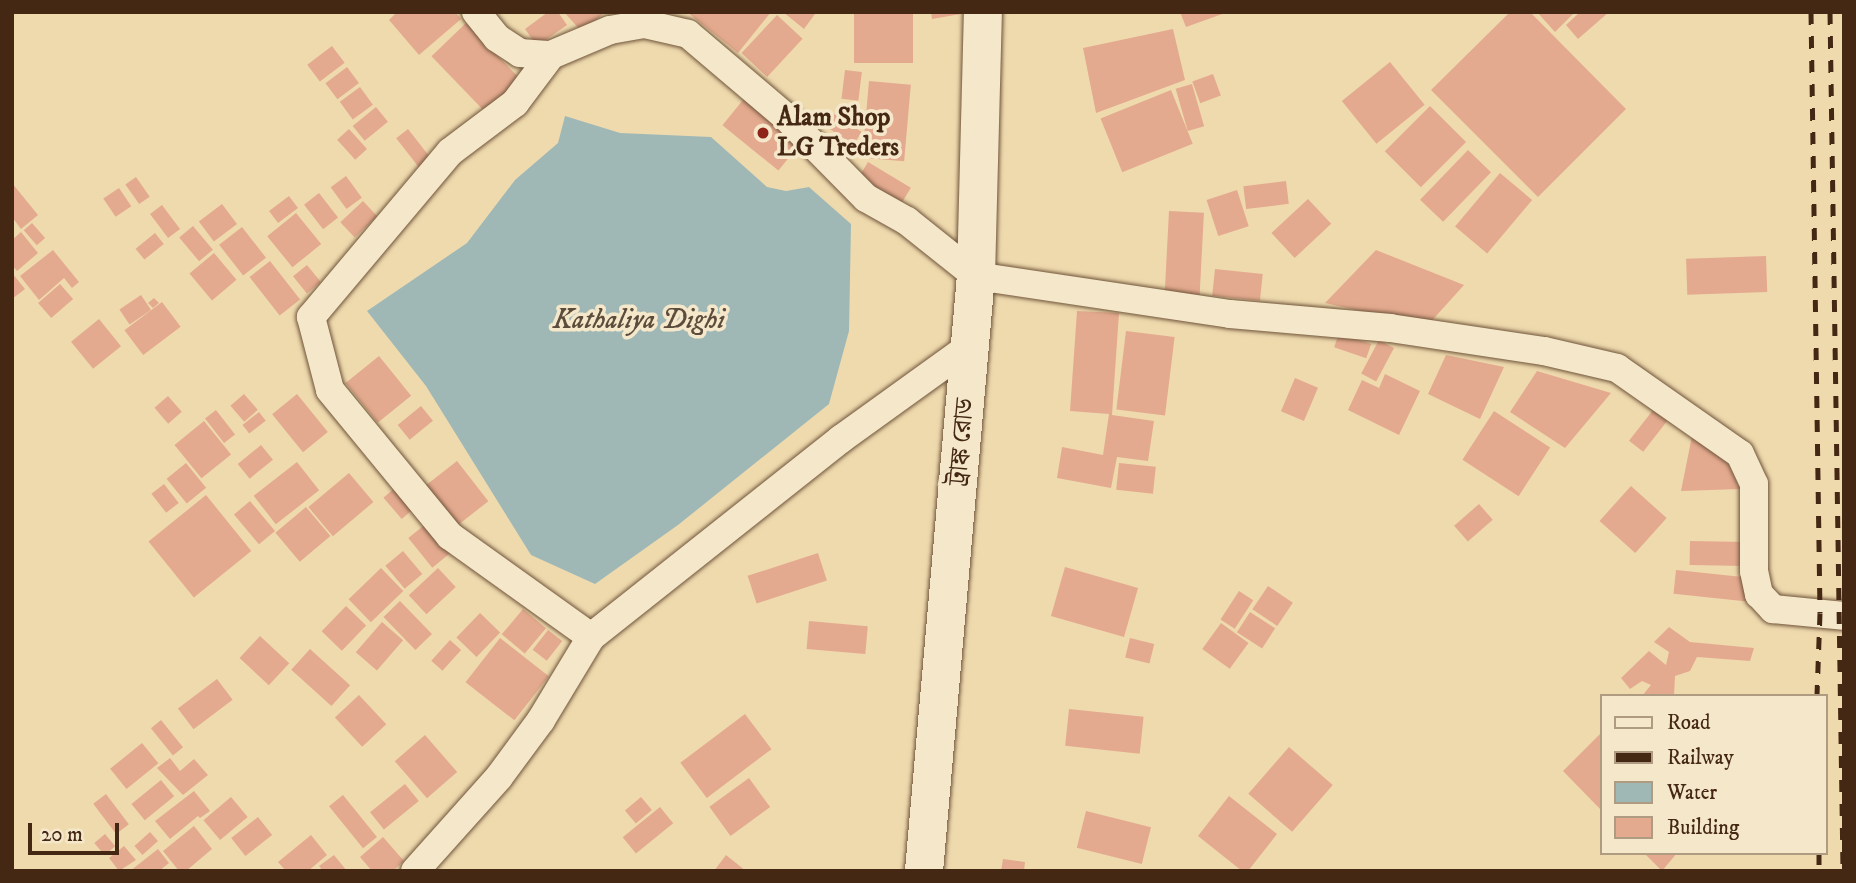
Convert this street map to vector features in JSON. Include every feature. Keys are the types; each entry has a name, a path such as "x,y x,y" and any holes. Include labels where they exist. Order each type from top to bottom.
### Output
{"main road":[{"name":"ট্রাঙ্ক রোড","path":"925,871 976,276 983,12"}],"street":[{"path":"476,12 497,38 520,53 551,55 610,30 645,24 688,34 786,117 866,198 907,221 976,276 1230,314 1415,332 1544,351 1617,368 1740,454 1754,484 1754,571 1759,594 1773,608 1844,616"},
{"path":"551,55 515,103 450,152 311,317 330,390 450,536 591,637"},
{"path":"415,871 499,777 541,720 591,637 841,439 970,346"}],"water":[{"name":"Kathaliya Dighi","path":"565,116 620,133 711,137 767,187 786,191 809,187 851,224 849,331 829,404 678,525 595,584 531,555 426,386 367,311 467,243 515,180 558,143"}],"building":[{"path":"397,12 455,12 461,19 419,55 389,20"},
{"path":"548,12 558,12 567,25 537,46 525,29"},
{"path":"564,12 605,12 582,32"},
{"path":"687,12 771,12 738,53"},
{"path":"783,12 813,12 815,14 804,29"},
{"path":"854,12 913,12 913,63 854,63"},
{"path":"931,12 961,12 961,14 932,19"},
{"path":"1180,12 1225,12 1225,13 1186,27"},
{"path":"1510,12 1530,12 1626,109 1538,197 1431,90"},
{"path":"1537,12 1575,12 1555,32"},
{"path":"1580,12 1609,12 1578,39 1566,25"},
{"path":"777,15 803,39 767,77 742,53"},
{"path":"466,23 526,85 491,118 431,56"},
{"path":"1173,29 1185,80 1096,113 1083,48"},
{"path":"332,46 345,63 320,81 307,65"},
{"path":"1390,62 1425,105 1376,144 1342,101"},
{"path":"347,67 359,83 337,99 325,83"},
{"path":"845,70 862,72 858,101 841,99"},
{"path":"1213,74 1221,96 1200,103 1192,82"},
{"path":"869,81 911,85 904,161 862,158"},
{"path":"1192,84 1204,126 1188,131 1176,89"},
{"path":"360,87 373,105 353,119 340,102"},
{"path":"1171,90 1193,144 1122,172 1101,118"},
{"name":"Alam Shop LG Treders","path":"747,95 803,140 778,171 722,125"},
{"path":"1430,106 1466,142 1421,187 1385,151"},
{"path":"376,107 388,122 365,141 353,126"},
{"path":"834,114 862,132 854,145 826,127"},
{"path":"349,129 367,149 355,160 337,140"},
{"path":"408,129 432,160 420,169 396,138"},
{"path":"1468,150 1491,172 1443,222 1420,200"},
{"path":"868,162 911,188 897,210 855,184"},
{"path":"1500,173 1532,200 1487,254 1455,227"},
{"path":"346,176 362,198 346,209 331,187"},
{"path":"136,177 150,197 139,204 125,184"},
{"path":"1286,181 1289,204 1246,209 1243,186"},
{"path":"12,183 38,215 21,229 12,217"},
{"path":"119,188 131,206 116,217 103,199"},
{"path":"1237,190 1249,226 1218,236 1207,200"},
{"path":"319,193 338,217 323,229 304,205"},
{"path":"289,196 298,208 278,223 269,211"},
{"path":"1308,199 1331,224 1295,258 1271,233"},
{"path":"363,201 377,216 355,238 340,222"},
{"path":"222,204 237,224 214,241 199,221"},
{"path":"162,205 180,229 168,238 150,214"},
{"path":"1169,211 1204,213 1200,295 1165,293"},
{"path":"296,213 321,244 292,267 267,236"},
{"path":"32,223 45,238 37,245 24,230"},
{"path":"193,226 213,250 199,261 179,238"},
{"path":"242,227 266,258 243,276 219,245"},
{"path":"21,232 38,253 17,271 12,265 12,240"},
{"path":"155,233 164,244 144,260 136,249"},
{"path":"53,250 79,282 72,288 64,278 39,300 20,276"},
{"path":"1376,250 1464,285 1427,326 1325,303"},
{"path":"214,253 236,280 212,300 189,274"},
{"path":"1766,256 1767,292 1687,295 1686,259"},
{"path":"270,261 300,300 280,316 250,277"},
{"path":"307,265 321,282 307,293 293,276"},
{"path":"1215,269 1263,274 1260,301 1212,296"},
{"path":"12,273 25,289 12,299"},
{"path":"60,284 73,299 51,318 38,303"},
{"path":"141,295 151,310 130,324 119,310"},
{"path":"154,298 159,303 153,308 148,303"},
{"path":"162,302 181,327 143,355 124,330"},
{"path":"1077,311 1119,313 1112,415 1154,421 1148,461 1117,457 1111,488 1057,478 1062,447 1103,455 1109,414 1070,411"},
{"path":"99,319 121,346 93,369 71,342"},
{"path":"1126,331 1175,337 1165,415 1116,409"},
{"path":"1339,333 1371,344 1366,358 1334,347"},
{"path":"1379,340 1394,348 1376,382 1361,374"},
{"path":"1446,355 1504,367 1480,419 1428,394"},
{"path":"379,356 411,396 378,423 346,383"},
{"path":"1537,371 1611,393 1565,448 1510,412"},
{"path":"1385,374 1420,391 1399,435 1348,410 1362,380 1379,388"},
{"path":"1295,378 1318,388 1304,421 1281,411"},
{"path":"244,394 258,410 244,422 230,406"},
{"path":"297,394 328,432 303,452 272,414"},
{"path":"168,396 182,412 168,424 154,408"},
{"path":"421,406 433,421 410,440 398,425"},
{"path":"216,410 235,434 224,443 205,419"},
{"path":"1653,410 1667,421 1643,452 1629,441"},
{"path":"1494,411 1550,447 1519,496 1462,460"},
{"path":"259,412 266,421 249,434 242,425"},
{"path":"204,421 231,454 202,478 174,445"},
{"path":"1692,436 1724,454 1740,489 1681,491"},
{"path":"261,445 273,460 250,479 238,464"},
{"path":"457,461 488,501 456,526 425,486"},
{"path":"297,462 319,490 276,524 254,496"},
{"path":"186,463 206,488 187,504 167,479"},
{"path":"1119,463 1156,467 1153,494 1116,490"},
{"path":"349,473 373,502 333,536 308,507"},
{"path":"164,484 179,503 166,513 151,494"},
{"path":"397,486 415,507 402,519 383,498"},
{"path":"1631,486 1667,518 1635,553 1600,521"},
{"path":"206,495 251,551 194,598 148,542"},
{"path":"250,501 275,531 259,544 234,514"},
{"path":"1479,504 1493,520 1468,541 1454,526"},
{"path":"306,507 330,536 300,562 275,533"},
{"path":"427,523 451,553 432,568 408,538"},
{"path":"1690,541 1746,542 1746,566 1690,565"},
{"path":"403,551 422,574 405,589 385,566"},
{"path":"818,553 827,581 757,603 748,576"},
{"path":"1065,567 1138,588 1124,637 1051,616"},
{"path":"381,568 403,591 371,622 349,599"},
{"path":"438,568 456,587 426,614 409,595"},
{"path":"1676,570 1750,578 1747,602 1673,594"},
{"path":"1268,586 1293,603 1277,626 1252,609"},
{"path":"1239,591 1253,600 1235,629 1220,620"},
{"path":"400,601 432,634 415,650 383,617"},
{"path":"346,606 366,625 342,651 322,631"},
{"path":"523,609 546,628 525,654 502,634"},
{"path":"1250,612 1275,628 1262,648 1237,632"},
{"path":"480,613 500,632 477,657 456,637"},
{"path":"809,621 868,626 865,654 807,649"},
{"path":"382,622 403,640 377,671 356,652"},
{"path":"1221,623 1249,643 1230,669 1202,649"},
{"path":"1669,627 1690,642 1754,648 1750,661 1697,657 1690,671 1675,676 1674,694 1644,694 1651,685 1642,681 1630,689 1621,678 1649,651 1666,665 1669,652 1654,642"},
{"path":"548,630 562,641 547,661 533,650"},
{"path":"260,636 289,663 269,685 240,658"},
{"path":"500,638 549,676 514,720 466,682"},
{"path":"1130,638 1154,644 1149,663 1125,657"},
{"path":"450,640 461,650 442,671 431,661"},
{"path":"310,649 350,685 331,706 291,670"},
{"path":"217,679 233,700 194,729 178,708"},
{"path":"359,695 386,724 362,747 335,718"},
{"path":"1069,709 1144,717 1140,754 1065,746"},
{"path":"745,714 771,749 707,798 680,763"},
{"path":"161,720 183,747 173,755 151,728"},
{"path":"1601,733 1601,810 1563,771"},
{"path":"425,735 457,772 427,798 395,761"},
{"path":"142,743 158,763 126,789 110,769"},
{"path":"1289,747 1333,785 1292,832 1248,794"},
{"path":"170,758 180,771 194,759 208,775 183,795 157,768"},
{"path":"749,778 770,807 731,836 709,807"},
{"path":"161,780 174,796 145,820 131,804"},
{"path":"405,784 419,801 384,829 370,812"},
{"path":"194,791 210,811 200,818 198,816 170,839 155,821"},
{"path":"106,794 129,824 116,834 93,804"},
{"path":"343,795 377,837 363,848 329,806"},
{"path":"1229,796 1277,834 1248,871 1242,871 1198,836"},
{"path":"231,797 248,817 220,840 203,820"},
{"path":"641,797 652,810 636,824 625,810"},
{"path":"660,807 673,823 636,854 623,837"},
{"path":"1086,811 1151,827 1142,864 1077,848"},
{"path":"258,817 272,835 245,856 231,838"},
{"path":"194,826 212,849 186,871 179,871 163,851"},
{"path":"150,832 158,841 142,855 134,846"},
{"path":"105,834 115,846 105,855 94,843"},
{"path":"311,835 327,855 308,871 286,871 278,862"},
{"path":"383,837 404,861 393,871 372,871 360,857"},
{"path":"124,846 136,860 119,871 109,858"},
{"path":"158,849 169,863 159,871 130,871"},
{"path":"334,855 347,871 323,871 319,866"},
{"path":"726,855 746,871 714,871"},
{"path":"1646,855 1675,855 1662,871"},
{"path":"1003,859 1025,862 1024,871 1001,871"}],"railway":[{"path":"1811,12 1820,613 1817,694"},
{"path":"1830,12 1843,871"},
{"path":"1819,855 1819,871"}],"place":[{"name":"Alam Shop LG Treders","path":"763,133"}]}
